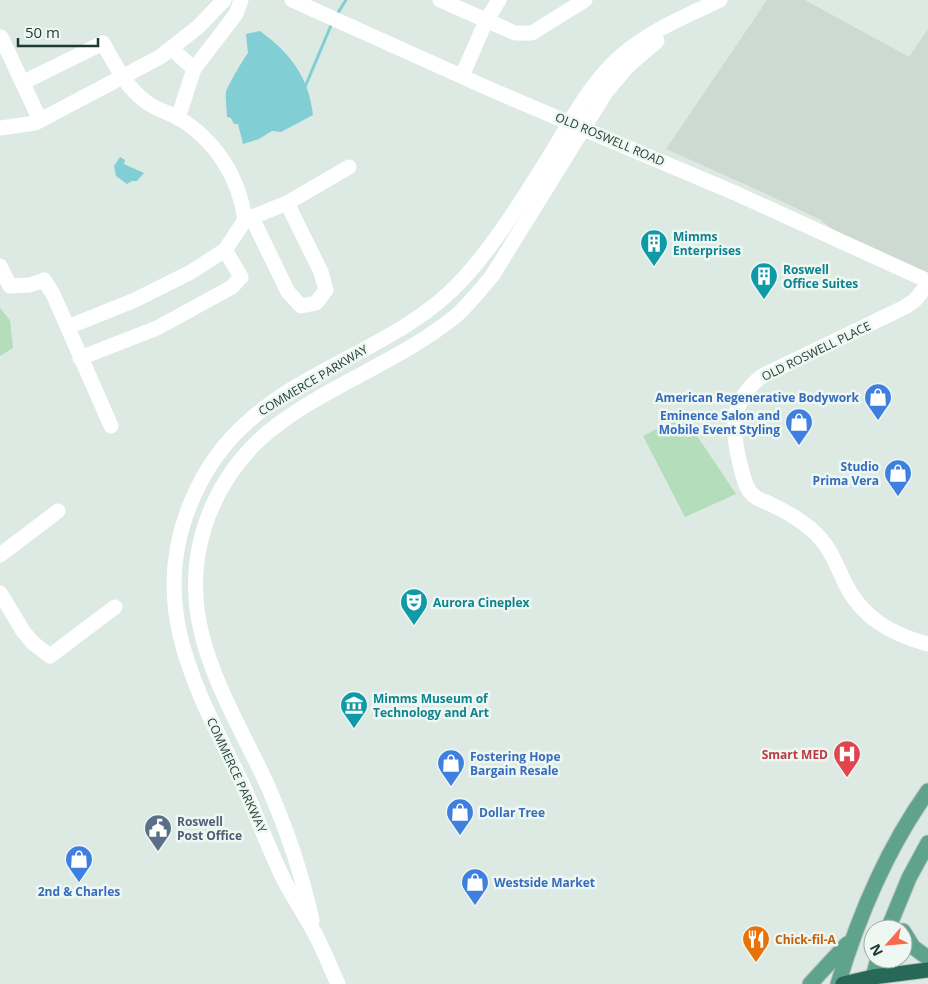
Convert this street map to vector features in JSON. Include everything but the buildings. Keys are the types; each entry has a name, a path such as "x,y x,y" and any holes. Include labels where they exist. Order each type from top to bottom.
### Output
{"highway":[{"path":"844,984 872,981 928,970"}],"main road":[{"path":"838,984 853,937 884,863 907,822 928,791"},
{"path":"892,919 928,843"},
{"path":"900,899 901,919"},
{"path":"810,984 853,937"},
{"path":"913,947 928,958"}],"street":[{"path":"0,128 40,120 172,49 215,12 224,0"},
{"path":"178,118 194,69 236,14 241,0"},
{"name":"OLD ROSWELL ROAD","path":"292,0 462,76 727,190 928,283"},
{"path":"440,0 515,33 532,33 585,0"},
{"path":"462,76 486,21 499,0"},
{"path":"691,14 720,0"},
{"name":"COMMERCE PARKWAY","path":"338,984 315,933 286,883 188,666 179,635 173,595 176,550 181,530 196,489 221,450 249,420 281,397 426,312 461,281 476,264 528,190 570,122 597,83 621,56 652,34 691,14"},
{"name":"COMMERCE PARKWAY","path":"315,933 302,876 292,847 266,784 218,683 202,639 196,613 194,574 197,554 215,499 238,463 263,436 292,415 439,329 476,296 492,276 585,129 597,105 618,77 642,53 691,14"},
{"path":"1,37 24,82 40,120"},
{"path":"24,82 103,43 122,77 146,102 178,118 204,136 219,152 249,219 288,292 301,306 316,303 326,290 322,272 287,203"},
{"path":"172,49 194,69"},
{"path":"68,327 135,300 191,272 226,250 249,219 287,203 350,168"},
{"path":"80,358 157,328 232,287 241,277 226,250"},
{"path":"0,266 10,286 30,285 44,280 54,294 80,358 111,426"},
{"name":"OLD ROSWELL PLACE","path":"928,283 915,300 905,307 762,376 751,385 742,397 736,410 734,423 736,451 749,491 754,496 782,510 819,536 831,554 851,597 870,618 897,634 928,644"},
{"path":"0,554 58,511"},
{"path":"0,594 6,615 33,643 50,656 114,607"}],"shaded area":[{"path":"767,0 805,0 909,57 928,29 928,274 836,232 821,220 666,149"}],"green space":[{"path":"0,308 10,320 13,348 0,356"},
{"path":"683,415 736,494 685,517 643,436"}],"water":[{"path":"260,31 289,57 296,67 307,89 313,115 281,132 272,131 259,139 243,144 238,124 234,124 231,118 227,117 226,92 248,53 246,34"},
{"path":"120,157 125,160 124,164 144,173 137,181 127,184 116,176 114,166"}],"waterway":[{"path":"336,16 346,0"},
{"path":"305,87 332,23"}],"place":[{"name":"Mimms Enterprises","path":"654,267"},
{"name":"Roswell Office Suites","path":"764,300"},
{"name":"American Regenerative Bodywork","path":"878,421"},
{"name":"Eminence Salon and Mobile Event Styling","path":"799,446"},
{"name":"Studio Prima Vera","path":"898,497"},
{"name":"Aurora Cineplex","path":"414,626"},
{"name":"Mimms Museum of Technology and Art","path":"354,729"},
{"name":"Smart MED","path":"847,778"},
{"name":"Fostering Hope Bargain Resale","path":"451,787"},
{"name":"Dollar Tree","path":"460,836"},
{"name":"Roswell Post Office","path":"158,852"},
{"name":"2nd & Charles","path":"79,883"},
{"name":"Westside Market","path":"475,906"},
{"name":"Chick-fil-A","path":"756,963"}]}
